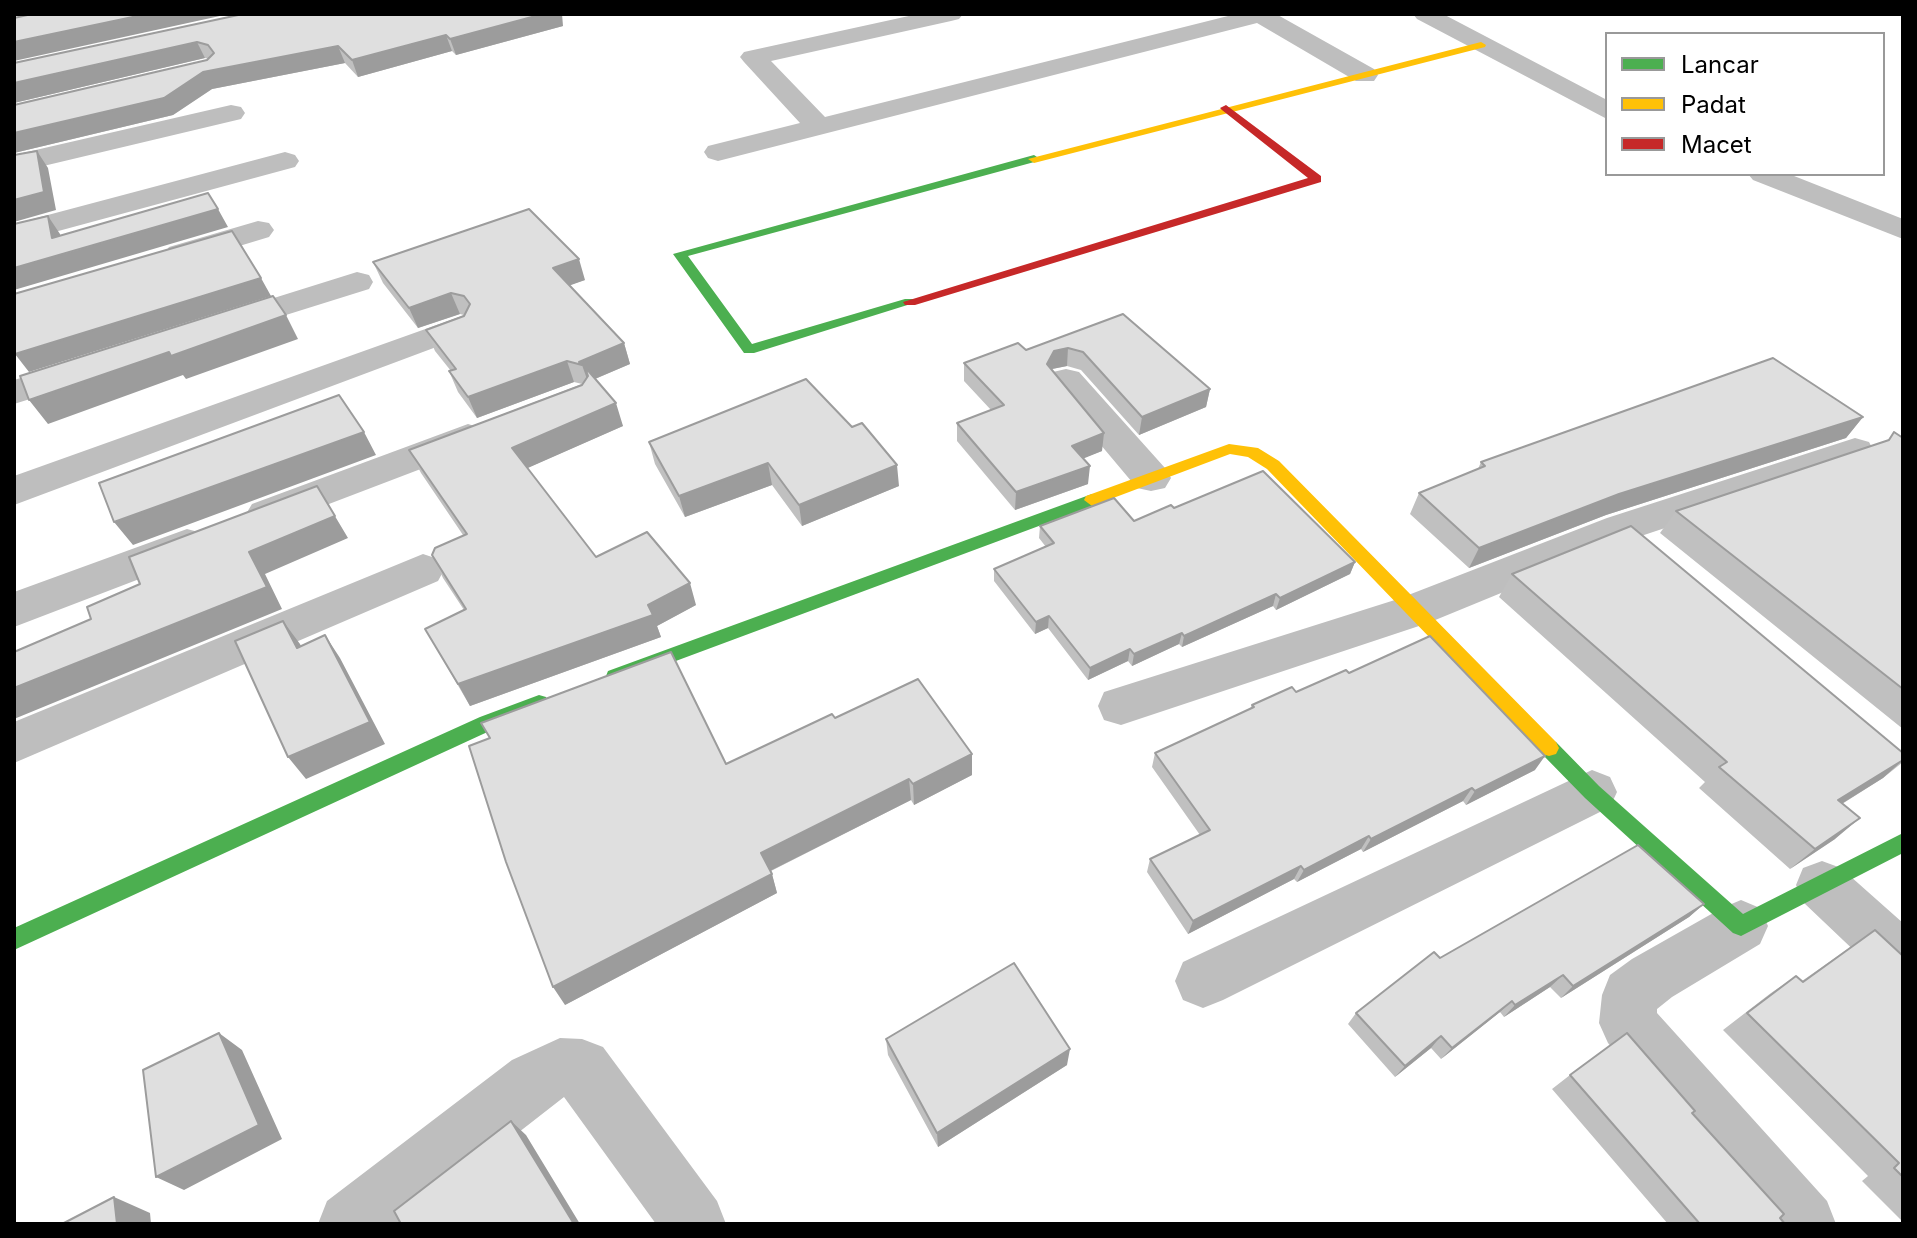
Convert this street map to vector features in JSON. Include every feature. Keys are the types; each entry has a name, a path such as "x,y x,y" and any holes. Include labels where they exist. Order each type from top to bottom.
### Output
{"street":[{"path":"819,127 753,57 951,14"},
{"path":"718,152 1260,14 1365,75"},
{"path":"1434,19 1482,14"},
{"path":"1434,19 1605,110"},
{"path":"1226,108 1317,179 749,350 680,254 1226,108 1481,45"},
{"path":"14,164 231,113"},
{"path":"14,234 285,161"},
{"path":"1768,176 1903,230"},
{"path":"151,262 258,230"},
{"path":"193,335 357,282"},
{"path":"14,491 459,327"},
{"path":"14,392 118,359"},
{"path":"1066,380 1151,478"},
{"path":"14,610 501,425"},
{"path":"590,685 1229,449 1252,452 1273,465 1592,792 1741,926"},
{"path":"1121,706 1413,611 1621,528 1855,451"},
{"path":"1621,528 1658,558"},
{"path":"14,743 423,570"},
{"path":"14,939 487,723 560,696"},
{"path":"1203,981 1592,792"},
{"path":"1804,1224 1628,1023 1630,995 1652,978 1741,926 1903,842"},
{"path":"1822,885 1903,959"},
{"path":"350,1224 533,1081 560,1067 582,1068 694,1224"}],"building":[{"path":"32,14 147,14 14,42 14,18"},
{"path":"243,14 543,14 450,39 446,35 352,60 338,46 203,72 164,98 14,133 14,105 207,60 214,53 208,45 197,42 14,83 14,63"},
{"path":"37,151 44,192 14,200 14,155"},
{"path":"208,193 218,209 14,268 14,224 48,216 52,238"},
{"path":"529,209 579,259 553,268 624,343 579,362 582,365 567,361 468,397 449,371 456,369 426,330 464,316 470,304 464,296 451,293 409,308 373,262"},
{"path":"232,231 261,278 15,354 14,294"},
{"path":"273,296 286,315 171,356 169,352 29,400 20,376"},
{"path":"1123,314 1210,389 1142,417 1083,352 1068,348 1054,351 1047,364 1104,433 1072,446 1090,466 1016,492 957,423 1004,405 964,363 1018,343 1026,350"},
{"path":"1773,358 1863,417 1619,494 1479,548 1419,493 1485,466 1481,462"},
{"path":"585,367 616,403 512,448 596,557 647,532 690,583 648,605 653,615 458,684 425,629 466,609 432,555 435,548 467,534 409,450 582,385 588,376"},
{"path":"806,379 852,427 862,423 897,465 799,505 768,463 679,496 649,442"},
{"path":"339,395 364,432 114,522 99,483"},
{"path":"1894,432 1903,438 1903,689 1676,511 1889,440"},
{"path":"1263,471 1355,562 1280,598 1276,594 1184,636 1182,633 1134,654 1130,649 1090,668 1049,616 1036,622 994,569 1054,543 1040,526 1114,498 1134,521"},
{"path":"317,486 335,516 249,552 267,587 14,688 14,652 91,619 87,607 140,584 129,557"},
{"path":"1631,526 1903,753 1903,760 1838,800 1860,818 1815,849 1719,767 1727,762 1512,574"},
{"path":"283,621 297,648 325,635 370,722 288,757 235,641"},
{"path":"1430,636 1545,756 1475,791 1472,788 1371,839 1369,836 1304,870 1301,866 1193,921 1150,859 1210,830 1155,753 1292,687 1296,692 1346,670 1349,673"},
{"path":"671,652 726,764 832,714 835,718 918,679 972,754 913,784 909,779 761,853 772,874 553,987 506,862 469,746 490,738 481,723"},
{"path":"1638,845 1704,904 1573,986 1563,975 1515,1005 1512,1001 1452,1048 1441,1036 1405,1066 1356,1013 1434,952 1440,958"},
{"path":"1875,930 1903,956 1903,1177 1894,1168 1899,1163 1747,1013 1796,976 1803,982"},
{"path":"1014,963 1070,1049 937,1133 886,1039"},
{"path":"219,1033 259,1125 156,1177 143,1070"},
{"path":"1627,1033 1695,1111 1692,1113 1784,1214 1780,1218 1785,1224 1700,1224 1570,1075"},
{"path":"511,1121 574,1224 401,1224 394,1211"},
{"path":"114,1197 117,1224 62,1224"}],"traffic: fast":[{"path":"910,302 749,350 680,254 1034,159"},
{"path":"615,676 1092,500"},
{"path":"14,939 487,723 539,703"},
{"path":"1549,748 1592,792 1741,926 1903,842"}],"traffic: slow":[{"path":"1034,159 1481,45"},
{"path":"1092,500 1229,449 1252,452 1273,465 1549,748"}],"traffic: jam":[{"path":"910,302 1317,179 1226,108"}]}
